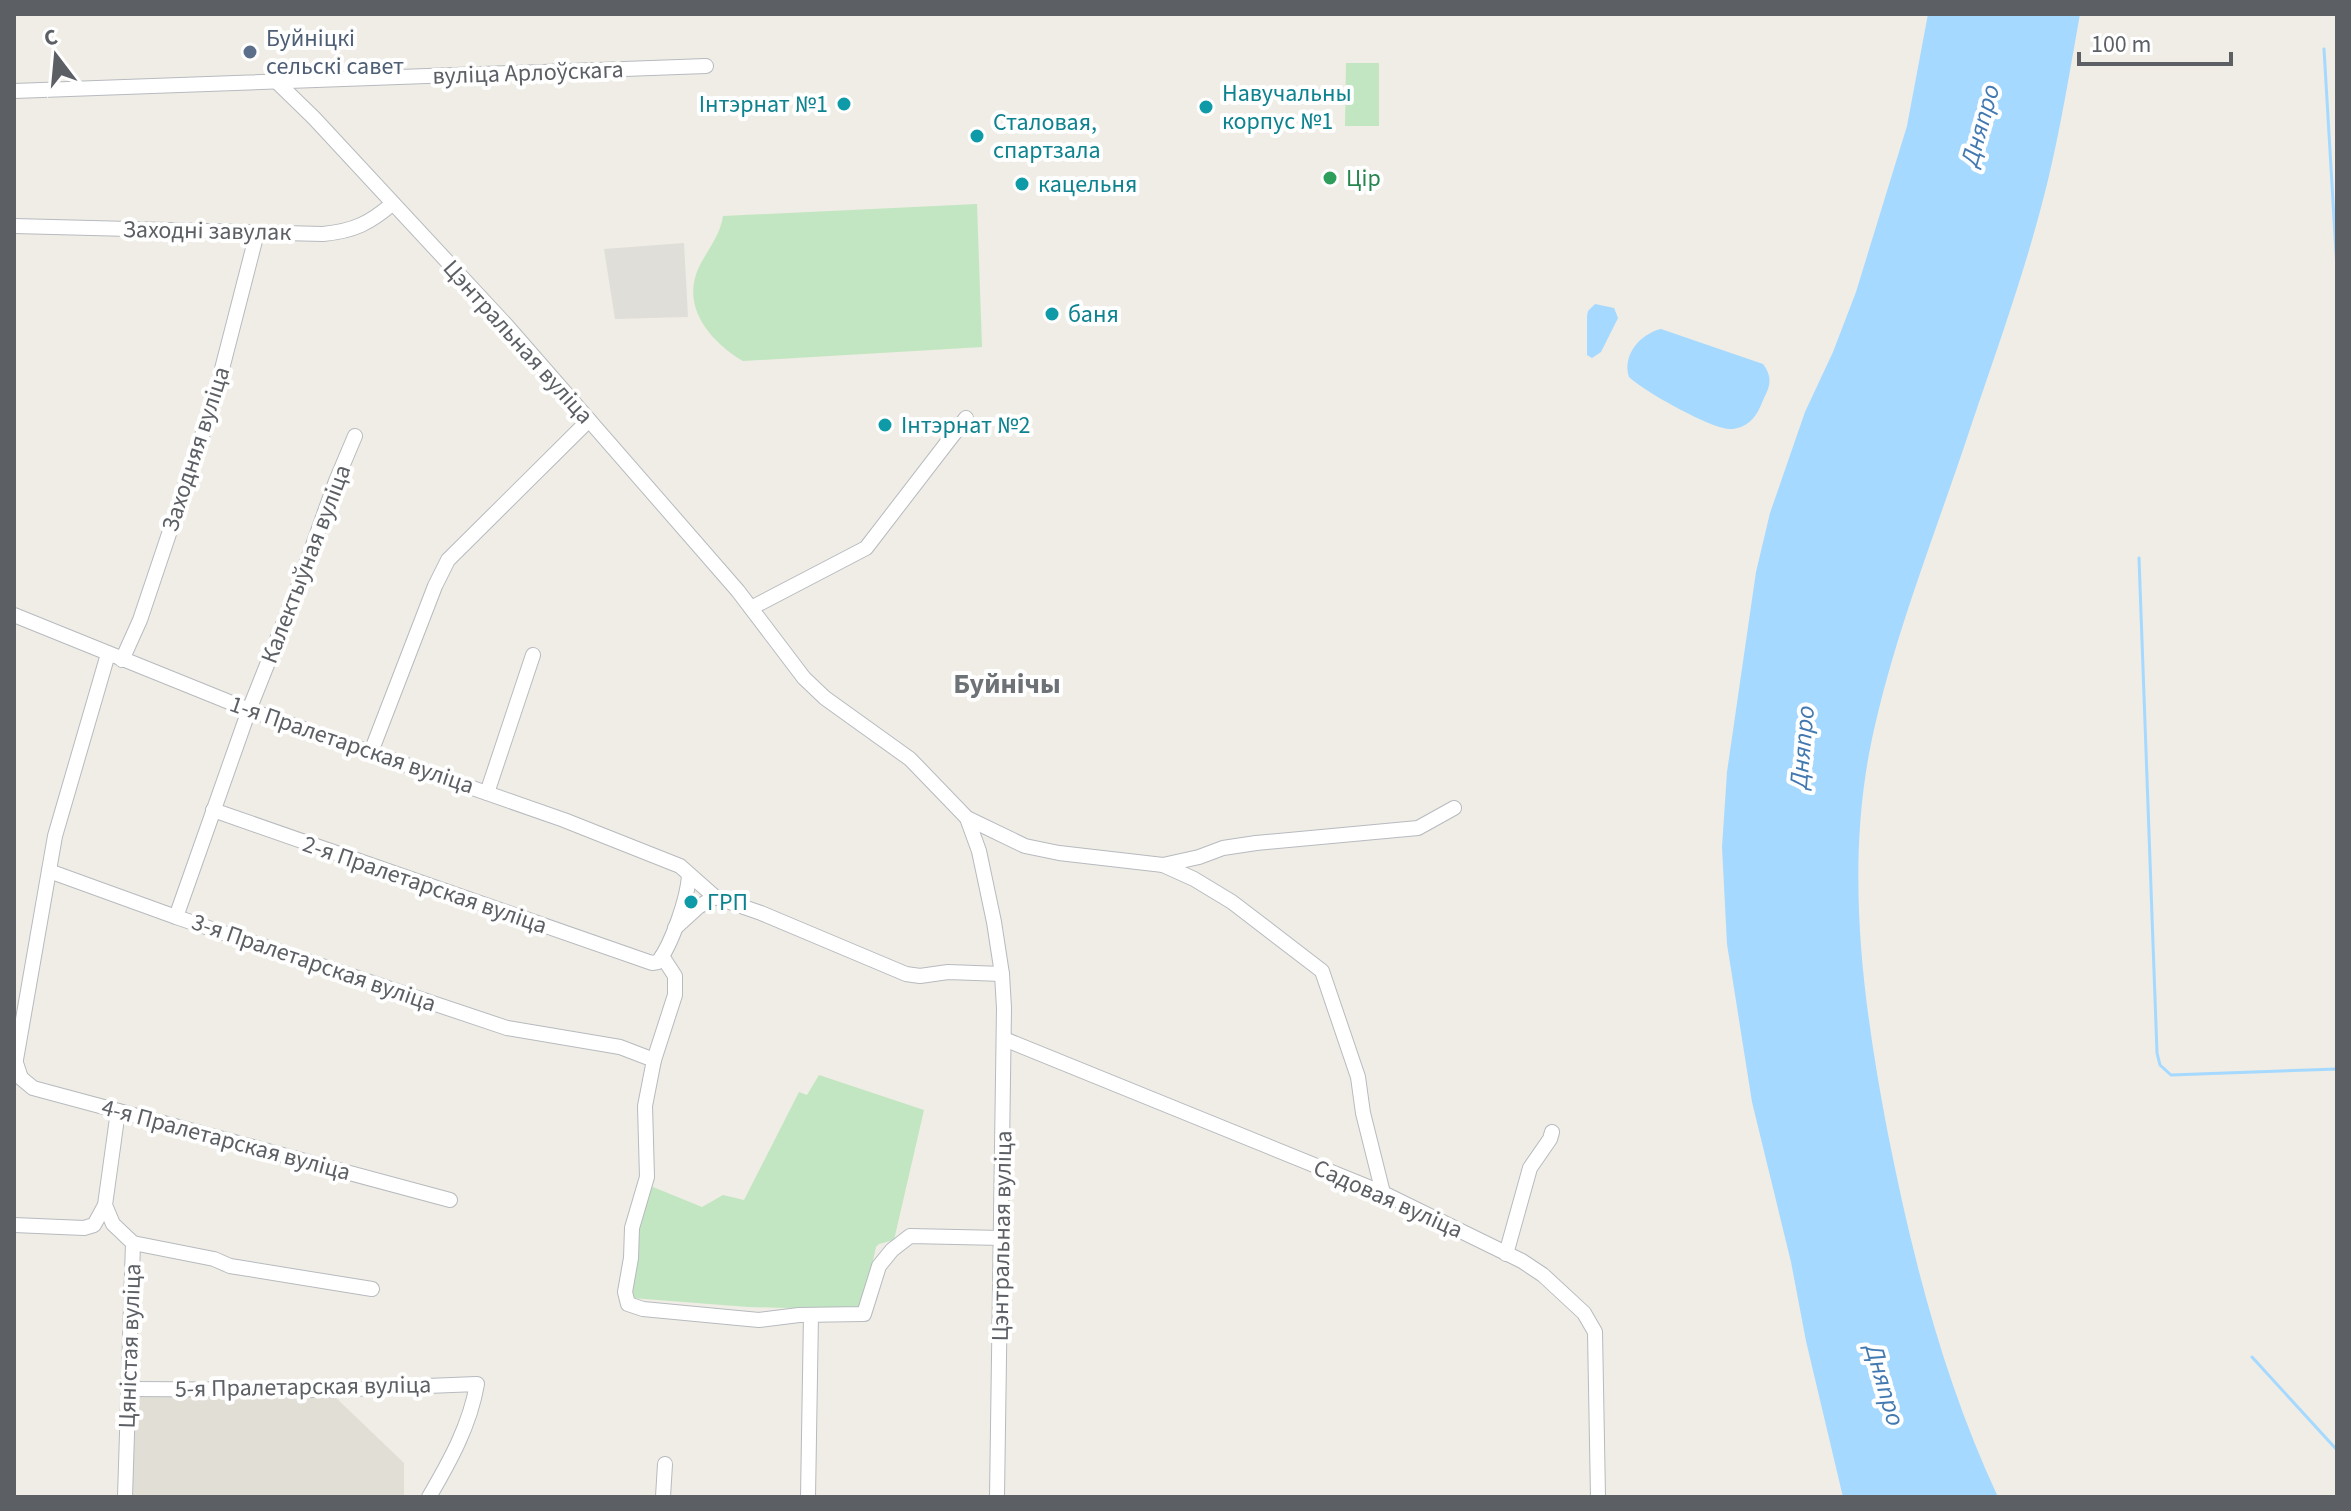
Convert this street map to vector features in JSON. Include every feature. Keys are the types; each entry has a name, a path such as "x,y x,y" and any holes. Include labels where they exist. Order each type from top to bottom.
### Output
{"street":[{"name":"вуліца Арлоўскага","path":"14,91 706,66"},
{"name":"Цэнтральная вуліца","path":"277,82 589,420 751,608 804,678 835,706 910,759 967,818 985,878 1002,974 1004,1039 997,1497"},
{"name":"Заходні завулак","path":"14,226 257,233 341,232 371,222 392,204"},
{"name":"Заходняя вуліца","path":"15,1067 60,819 115,657 140,620 214,400 257,233"},
{"path":"751,608 866,548 966,418"},
{"path":"371,752 448,560 589,420"},
{"name":"Калектыўная вуліца","path":"176,917 249,710 355,436"},
{"name":"1-я Пралетарская вуліца","path":"14,615 249,710 487,793 680,866 689,875"},
{"path":"487,793 533,655"},
{"path":"1163,865 1223,848 1256,843 1418,828 1454,808"},
{"name":"2-я Пралетарская вуліца","path":"213,810 637,960 652,963 658,962 662,956"},
{"path":"967,818 1025,846 1163,865 1232,902 1322,971 1358,1077 1363,1113 1383,1193"},
{"name":"3-я Пралетарская вуліца","path":"49,871 507,1028 620,1047 654,1060"},
{"path":"1002,974 906,974 715,897 689,875 662,956 675,976 675,995 654,1060 645,1106 647,1177 632,1228 625,1292 628,1304 643,1309 759,1320 864,1314 879,1266 892,1250 910,1236 1002,1238"},
{"path":"672,931 684,918 715,897"},
{"name":"Садовая вуліца","path":"1004,1039 1383,1193 1543,1275 1592,1325 1597,1350 1598,1497"},
{"name":"4-я Пралетарская вуліца","path":"15,1067 21,1078 33,1088 450,1200"},
{"path":"14,1225 84,1228 94,1225 105,1205 118,1111"},
{"path":"1506,1254 1530,1168 1552,1132"},
{"name":"Цяністая вуліца","path":"105,1205 113,1224 133,1243 125,1497"},
{"path":"133,1243 214,1259 230,1266 372,1289"},
{"path":"808,1497 811,1315"},
{"name":"5-я Пралетарская вуліца","path":"129,1389 328,1390 477,1384 474,1402 456,1450 429,1497"},
{"path":"663,1497 665,1464"}],"shaded area":[{"path":"684,243 688,317 615,319 604,249"},
{"path":"136,1392 333,1395 404,1463 404,1497 132,1497"}],"green space":[{"path":"1346,63 1379,63 1379,126 1345,126"},
{"path":"977,204 982,347 743,361 710,333 696,309 694,282 723,216"},
{"path":"819,1075 924,1110 894,1240 876,1247 862,1310 748,1307 632,1298 637,1221 648,1185 702,1207 723,1195 744,1200 799,1092 807,1095"}],"water":[{"name":"Дняпро","path":"1928,14 2080,14 2057,139 2031,242 1889,670 1869,754 1859,848 1865,989 1897,1176 1945,1362 1978,1453 1998,1497 1843,1497 1752,1102 1727,944 1722,847 1727,772 1756,572 1770,513 1805,412 1856,292 1907,126"},
{"path":"1595,304 1614,308 1618,318 1601,352 1592,358 1587,355 1587,316"},
{"path":"1661,329 1763,364 1769,385 1758,411 1749,422 1732,429 1714,425 1688,414 1629,377 1628,361 1634,347 1646,336"}],"waterway":[{"path":"2324,49 2337,269"},
{"path":"2139,558 2157,1053 2160,1065 2171,1075 2337,1069"},
{"path":"2252,1357 2337,1450"}],"place":[{"name":"Буйніцкі сельскі савет","path":"250,52"},
{"name":"Інтэрнат №1","path":"844,104"},
{"name":"Навучальны корпус №1","path":"1206,107"},
{"name":"Сталовая, спартзала","path":"977,136"},
{"name":"Цір","path":"1330,178"},
{"name":"кацельня","path":"1022,184"},
{"name":"баня","path":"1052,314"},
{"name":"Інтэрнат №2","path":"885,425"},
{"name":"ГРП","path":"691,902"}],"district":[{"name":"Буйнічы","path":"1007,684"}]}
